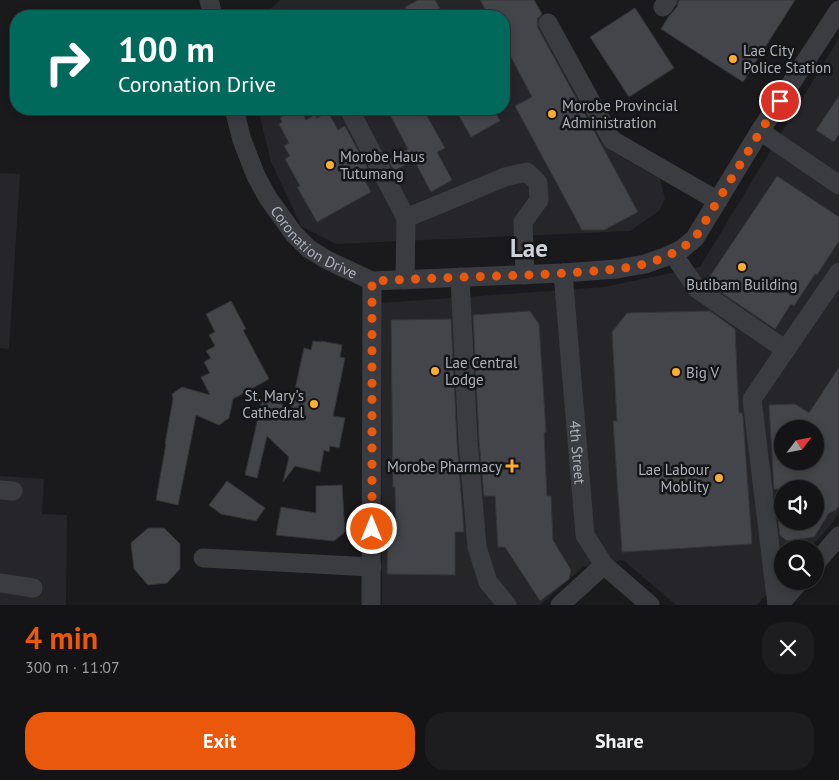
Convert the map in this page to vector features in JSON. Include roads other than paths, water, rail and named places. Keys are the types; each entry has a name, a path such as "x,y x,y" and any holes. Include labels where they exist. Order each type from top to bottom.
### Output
{"street":[{"name":"Coronation Drive","path":"236,115 242,140 256,176 268,198 294,234 309,248 327,260 372,281 617,270 645,264 673,254 695,238 760,132 839,10"},
{"path":"548,23 612,140 718,201"},
{"path":"352,115 406,218 405,280"},
{"path":"760,132 839,185"},
{"path":"406,218 505,177 527,172 538,183 539,200 523,222 525,275"},
{"path":"673,254 697,289 786,350"},
{"path":"778,605 752,399 839,272"},
{"name":"4th Street","path":"563,273 585,535 604,566 650,605"},
{"path":"460,277 468,441 477,547 488,582 507,605"},
{"path":"372,281 372,605"},
{"path":"824,554 839,536"},
{"path":"203,558 372,567"},
{"path":"560,605 604,566"},
{"path":"0,583 33,588"},
{"path":"778,605 792,590"}],"place":[{"name":"Lae City Police Station","path":"733,59"},
{"name":"Morobe Provincial Administration","path":"552,114"},
{"name":"Morobe Haus Tutumang","path":"330,165"},
{"name":"Butibam Building","path":"742,267"},
{"name":"Lae Central Lodge","path":"435,371"},
{"name":"Big V","path":"676,372"},
{"name":"St. Mary's Cathedral","path":"314,404"},
{"name":"Morobe Pharmacy","path":"512,466"},
{"name":"Lae Labour Moblity","path":"719,478"}],"district":[{"name":"Lae","path":"529,248"}]}
